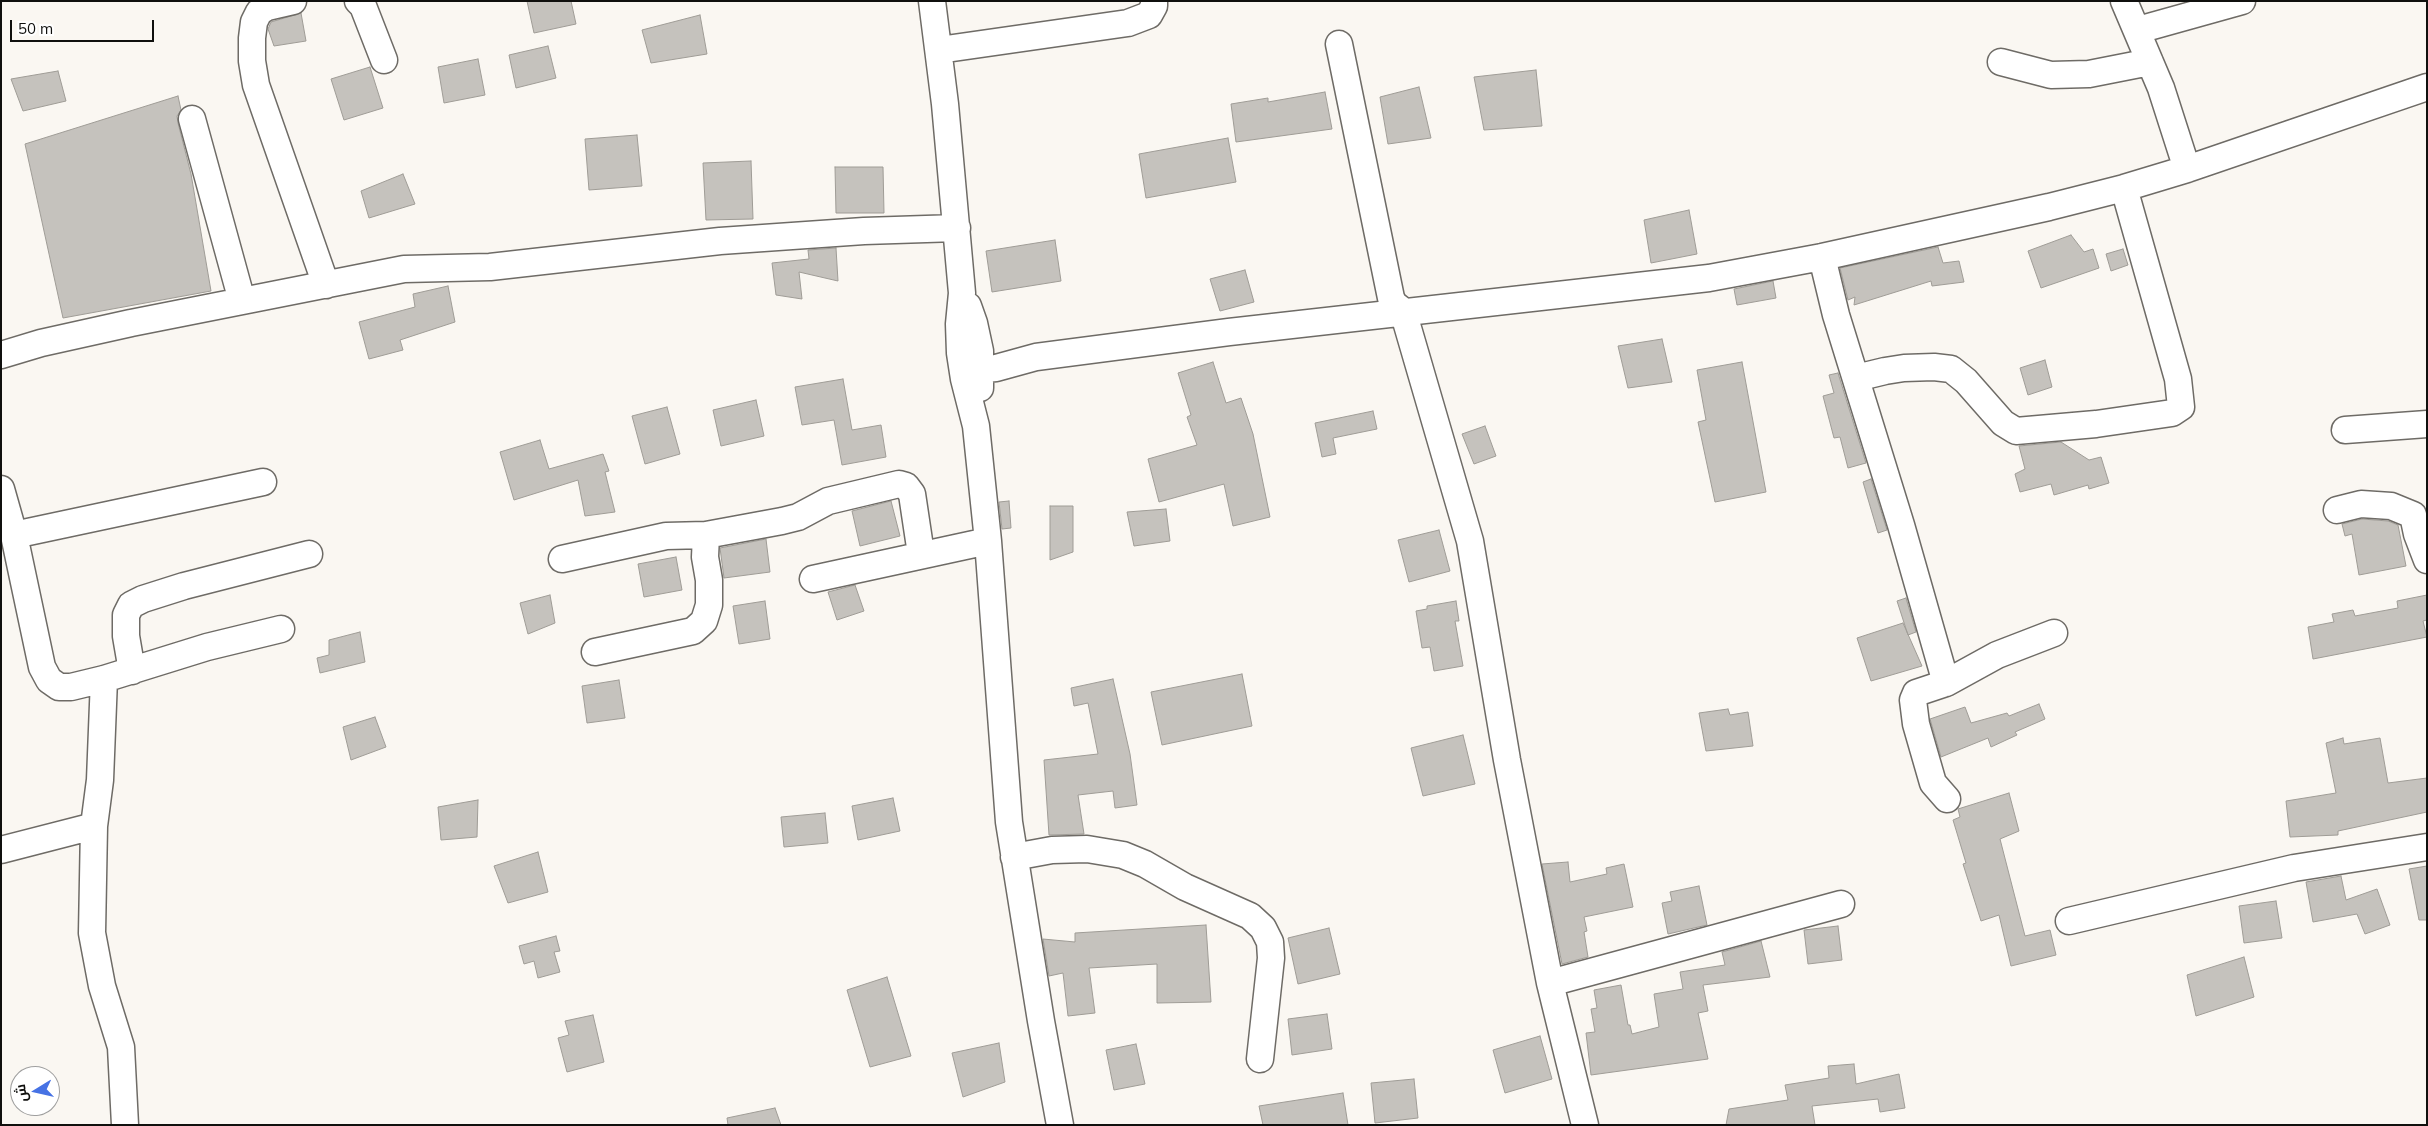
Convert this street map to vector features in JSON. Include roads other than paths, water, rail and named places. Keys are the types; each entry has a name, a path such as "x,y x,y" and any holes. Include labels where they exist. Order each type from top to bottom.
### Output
{"street":[{"path":"294,1 267,7 259,12 253,30 252,61 256,85 326,285"},
{"path":"358,1 363,6 384,60"},
{"path":"932,1 939,50 962,293 974,323 971,362 988,541 1009,822 1060,1125"},
{"path":"939,50 1115,26 1139,20 1149,15 1154,6 1154,1"},
{"path":"2124,1 2138,30 2170,115 2187,170"},
{"path":"2138,30 2242,1"},
{"path":"1339,44 1391,298 1394,304 1403,311 1470,541 1507,760 1550,983 1585,1125"},
{"path":"2001,62 2051,75 2089,74 2150,62"},
{"path":"971,362 1036,357 1403,311 1710,278 1822,257 2048,207 2124,188 2187,170 2427,88"},
{"path":"192,119 242,302"},
{"path":"1856,378 1885,370 1904,368 1934,367 1951,369 1966,381 2003,423 2016,430 2096,424 2172,413 2181,407 2178,379 2124,188"},
{"path":"1,355 41,343 404,270 490,267 720,241 864,231 957,228"},
{"path":"1822,257 1836,315 1946,683"},
{"path":"2345,430 2427,424"},
{"path":"10,547 263,482"},
{"path":"562,559 666,536 706,534 798,517 828,501 899,484 906,486 912,494 922,554"},
{"path":"1,490 10,547 42,667 49,680 59,687 71,687 104,679 206,647 281,629"},
{"path":"2337,510 2361,504 2391,506 2413,514 2417,534 2427,560"},
{"path":"595,652 693,630 704,621 710,605 709,580 704,558 706,534"},
{"path":"813,579 988,541"},
{"path":"132,670 126,636 126,615 131,605 184,586 309,554"},
{"path":"1947,799 1933,783 1916,724 1913,700 1916,693 1946,683 1997,655 2054,632"},
{"path":"104,679 100,780 94,826 92,933 102,986 121,1047 125,1125"},
{"path":"1,850 94,826"},
{"path":"2068,921 2294,868 2427,846"},
{"path":"1014,857 1052,850 1087,849 1123,855 1145,864 1186,887 1250,916 1263,928 1270,942 1271,958 1260,1059"},
{"path":"1550,983 1841,904"}]}
